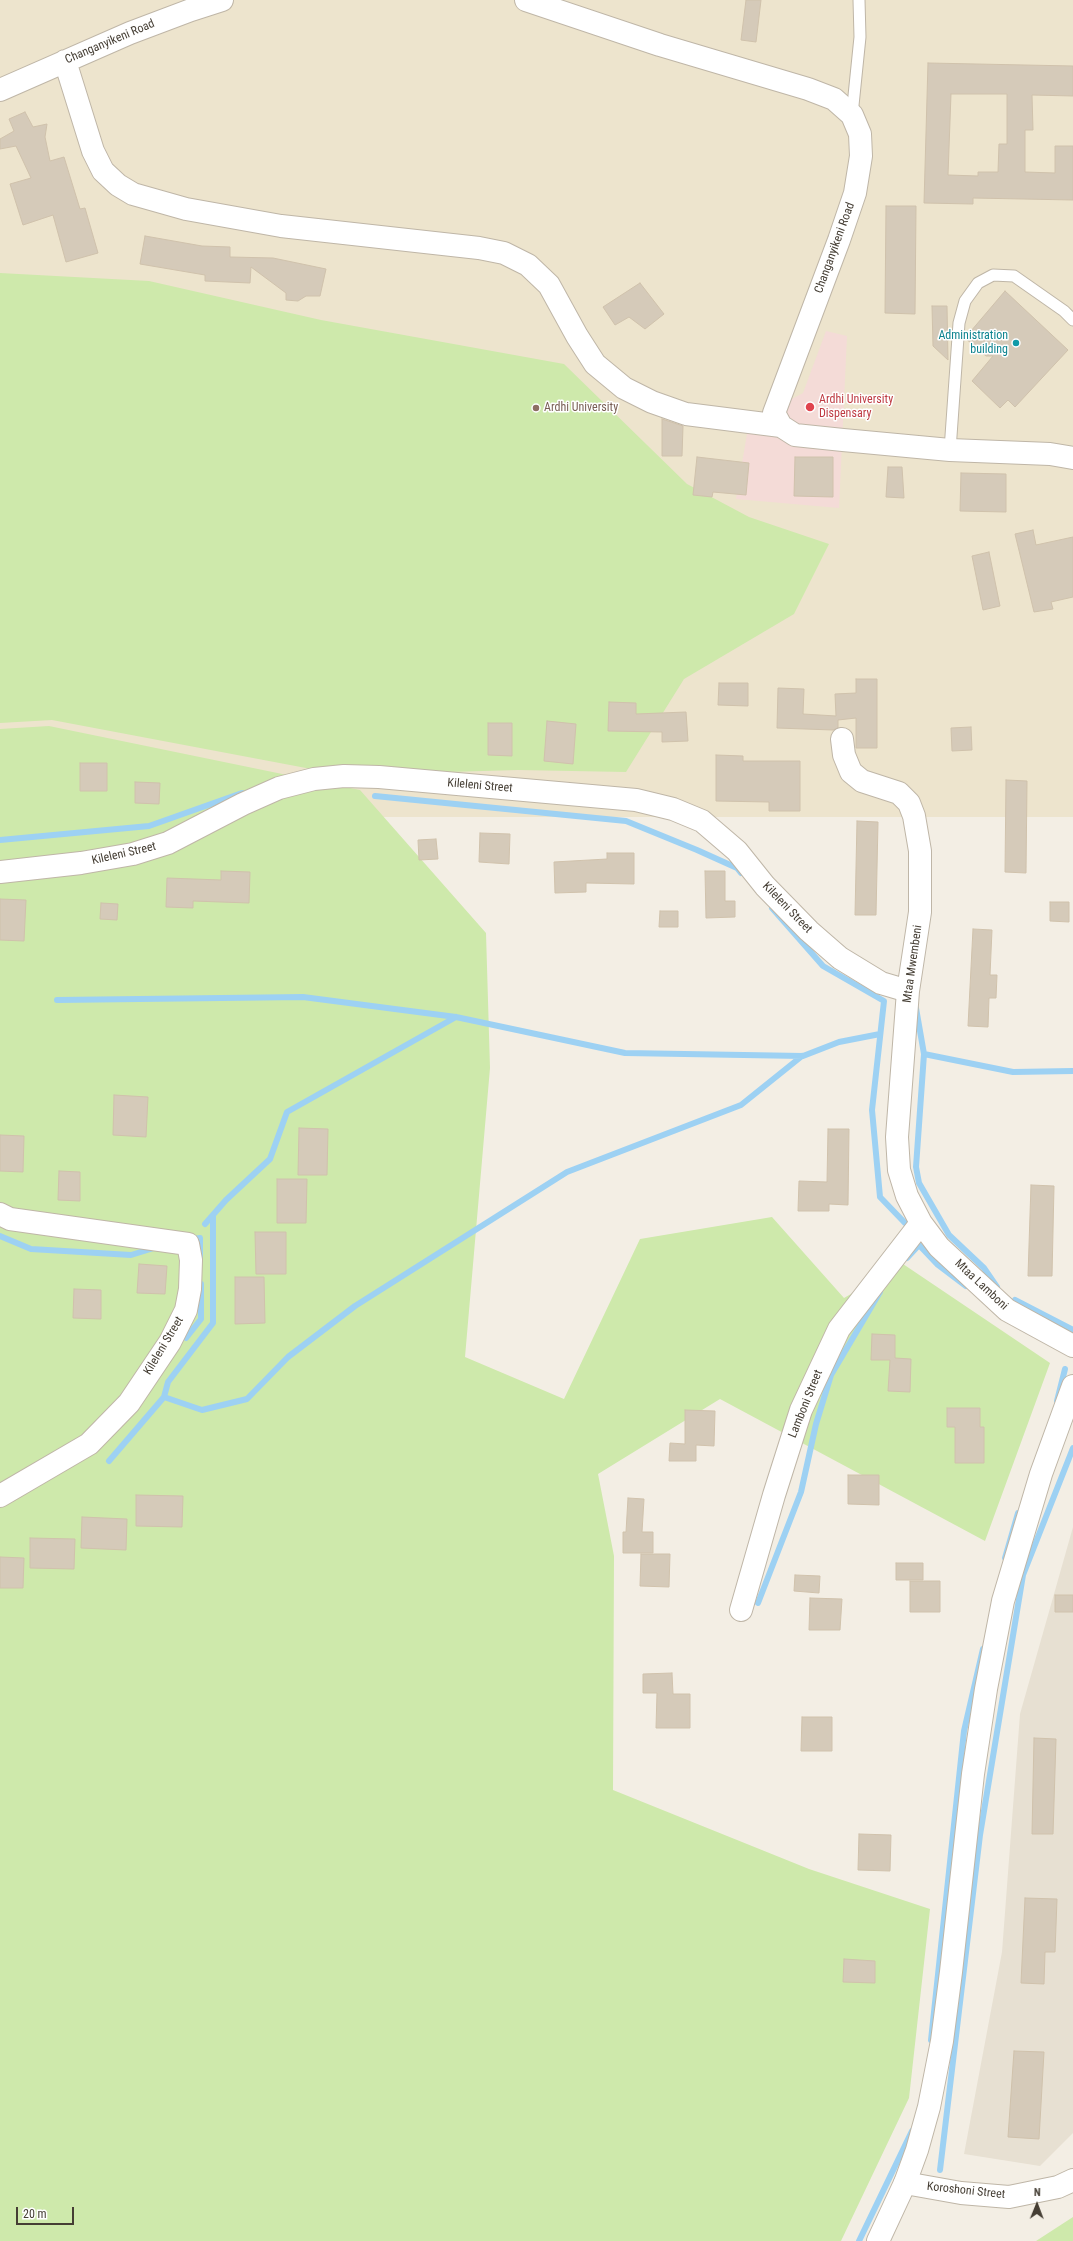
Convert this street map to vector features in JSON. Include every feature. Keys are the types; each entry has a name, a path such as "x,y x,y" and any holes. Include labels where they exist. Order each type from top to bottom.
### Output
{"street":[{"name":"Changanyikeni Road","path":"0,90 66,61 191,10 222,0"},
{"name":"Changanyikeni Road","path":"526,0 660,45 834,99 852,116 860,134 861,156 855,194 840,240 774,413 781,426"},
{"path":"66,61 93,151 103,171 118,186 133,194 186,209 281,226 479,248 504,253 528,265 549,284 577,336 595,364 624,388 652,402 686,414 781,426 795,435 950,450 1050,454 1073,458"},
{"name":"Mtaa Mwembeni","path":"842,739 844,755 851,772 862,781 899,793 909,803 914,816 920,851 920,912 908,991 897,1137 899,1170 906,1196 921,1223"},
{"name":"Kileleni Street","path":"0,872 81,863 133,854 168,843 243,804 279,788 322,778 344,776 379,777 636,800 673,809 702,821 737,852 765,886 840,958 880,983 908,991"},
{"name":"Kileleni Street","path":"0,1214 10,1219 188,1244 191,1260 190,1290 186,1310 170,1342 129,1403 89,1444 0,1496"},
{"name":"Mtaa Lamboni","path":"921,1223 939,1247 1007,1310 1073,1346"},
{"name":"Lamboni Street","path":"741,1610 774,1495 801,1410 839,1329 921,1223"},
{"path":"878,2241 905,2183 917,2150 929,2107 942,2041 973,1774 986,1689 1003,1601 1041,1474 1073,1386"},
{"name":"Koroshoni Street","path":"905,2183 961,2193 1009,2197 1058,2187 1073,2180"}],"lane":[{"path":"852,116 860,37 859,0"},
{"path":"950,450 959,323 965,302 978,283 993,275 1014,276 1064,311 1073,320"}],"shaded area":[{"name":"Ardhi University","path":"0,0 1073,0 1073,817 0,817"},
{"name":"Ardhi University Dispensary","path":"826,331 847,336 839,508 736,499 749,422 803,393"},
{"path":"1073,1527 1073,2133 1040,2166 964,2154 1002,1952 1020,1714"}],"green space":[{"path":"0,273 149,281 321,320 564,364 687,484 749,517 829,544 794,614 684,679 626,772 518,770 343,775 52,720 0,723"},
{"path":"49,726 360,790 486,933 490,1068 465,1357 564,1399 640,1239 772,1217 844,1298 903,1264 1050,1363 985,1541 720,1399 598,1474 614,1556 613,1790 809,1869 930,1909 909,2098 841,2241 0,2241 0,729"},
{"path":"1073,2217 1073,2241 1036,2241"}],"building":[{"path":"746,0 761,0 756,42 741,40"},
{"path":"928,63 1073,66 1073,96 1032,95 1033,130 1025,130 1025,172 1055,173 1055,146 1073,146 1073,200 973,198 973,204 924,203","holes":["951,94 1007,94 1007,144 999,144 998,172 978,172 978,176 948,175"]},
{"path":"25,112 33,127 47,124 45,137 50,161 64,157 80,209 85,208 98,253 66,262 53,215 23,225 10,184 31,178 16,146 0,149 0,139 14,131 9,119"},
{"path":"886,206 916,206 915,314 885,313"},
{"path":"145,236 202,246 230,247 230,257 273,258 326,269 320,296 306,296 298,301 286,300 286,293 251,267 250,283 205,281 205,275 140,264"},
{"path":"640,283 664,314 645,329 629,317 615,325 603,307"},
{"name":"Administration building","path":"1005,291 1068,350 1015,407 1008,400 1000,408 972,381 993,356 986,356 965,338"},
{"path":"932,306 947,306 948,360 933,346"},
{"path":"662,419 683,426 682,456 662,456"},
{"path":"697,457 749,463 746,495 713,492 712,497 693,495"},
{"path":"795,457 833,457 833,497 794,496"},
{"path":"888,467 902,467 904,498 886,497"},
{"path":"961,473 1006,474 1006,512 960,511"},
{"path":"1033,530 1036,545 1073,537 1073,597 1051,602 1053,609 1034,612 1015,534"},
{"path":"989,552 1000,606 983,610 972,556"},
{"path":"856,679 877,679 877,748 856,748 856,718 838,720 838,728 833,730 777,728 778,688 804,689 803,714 836,716 835,694 856,693"},
{"path":"719,683 748,683 748,706 718,705"},
{"path":"609,702 636,703 636,714 686,712 688,741 662,742 662,732 608,731"},
{"path":"547,721 576,724 573,764 544,761"},
{"path":"488,723 512,723 512,756 488,755"},
{"path":"971,727 972,750 952,751 951,728"},
{"path":"716,755 743,756 743,761 800,761 800,811 769,811 769,802 716,801"},
{"path":"80,763 107,763 107,791 80,791"},
{"path":"1006,780 1027,781 1026,873 1005,872"},
{"path":"135,782 160,783 159,804 135,803"},
{"path":"857,821 878,822 876,915 855,915"},
{"path":"480,833 510,834 509,864 479,862"},
{"path":"436,839 438,859 419,860 418,840"},
{"path":"607,853 634,853 634,884 586,883 586,892 555,893 554,862 607,859"},
{"path":"221,871 250,872 249,903 193,901 193,908 166,907 167,878 221,880"},
{"path":"705,871 725,871 725,901 735,901 735,917 706,918"},
{"path":"0,899 26,900 24,941 0,940"},
{"path":"1050,902 1069,902 1069,922 1050,921"},
{"path":"101,903 118,904 117,920 100,919"},
{"path":"660,911 678,911 678,927 659,927"},
{"path":"973,929 992,930 990,975 997,975 996,998 989,998 988,1027 968,1026"},
{"path":"114,1095 148,1097 146,1137 113,1135"},
{"path":"299,1128 328,1129 327,1175 298,1175"},
{"path":"828,1129 849,1129 848,1205 829,1204 829,1211 798,1211 799,1181 827,1182"},
{"path":"0,1135 24,1136 23,1172 0,1171"},
{"path":"59,1171 80,1172 80,1201 58,1200"},
{"path":"277,1179 307,1179 306,1223 277,1223"},
{"path":"1031,1185 1054,1186 1052,1276 1028,1276"},
{"path":"255,1232 286,1232 286,1274 256,1274"},
{"path":"139,1264 167,1266 165,1294 137,1293"},
{"path":"235,1277 264,1277 265,1323 235,1324"},
{"path":"74,1289 101,1290 101,1319 73,1318"},
{"path":"872,1334 895,1335 895,1358 911,1359 910,1392 888,1391 890,1360 871,1360"},
{"path":"947,1408 980,1408 980,1427 984,1427 984,1463 955,1463 955,1427 947,1427"},
{"path":"685,1410 715,1411 714,1446 696,1445 696,1461 669,1461 670,1443 685,1444"},
{"path":"848,1475 879,1475 879,1505 848,1504"},
{"path":"136,1495 183,1496 182,1527 136,1526"},
{"path":"628,1498 644,1499 642,1532 653,1532 653,1553 623,1553 623,1532 626,1532"},
{"path":"82,1517 127,1519 126,1550 81,1548"},
{"path":"30,1538 75,1539 74,1569 30,1568"},
{"path":"641,1554 670,1554 669,1587 640,1586"},
{"path":"0,1557 24,1558 23,1588 0,1588"},
{"path":"896,1563 923,1563 923,1580 896,1580"},
{"path":"795,1575 820,1576 819,1593 794,1591"},
{"path":"910,1581 940,1581 940,1612 910,1612"},
{"path":"1055,1595 1073,1595 1073,1612 1055,1612"},
{"path":"810,1598 842,1599 840,1630 809,1630"},
{"path":"672,1673 673,1694 690,1694 690,1728 656,1728 657,1693 643,1693 643,1674"},
{"path":"802,1717 832,1717 832,1751 801,1751"},
{"path":"1034,1738 1056,1739 1053,1834 1032,1834"},
{"path":"859,1834 891,1835 890,1871 858,1870"},
{"path":"1025,1898 1057,1899 1055,1952 1045,1952 1044,1984 1021,1983"},
{"path":"844,1959 875,1961 875,1983 843,1982"},
{"path":"1014,2051 1044,2052 1039,2139 1008,2137"}],"waterway":[{"path":"0,840 149,826 242,793"},
{"path":"375,796 626,821 737,868 741,873"},
{"path":"772,908 823,966 884,1001 872,1110 880,1197 905,1223"},
{"path":"57,1000 303,997 456,1017 625,1053 803,1056 839,1042 880,1034"},
{"path":"916,1008 924,1054 916,1167 919,1183 949,1235 984,1268 997,1287"},
{"path":"205,1224 226,1200 270,1159 287,1112 456,1017"},
{"path":"924,1054 1013,1072 1073,1071"},
{"path":"164,1397 202,1410 247,1399 288,1357 355,1306 567,1172 741,1105 802,1056"},
{"path":"109,1461 164,1397 168,1382 213,1323 213,1216"},
{"path":"0,1236 31,1249 131,1255 157,1247"},
{"path":"189,1240 200,1238 200,1257"},
{"path":"907,1258 919,1245 937,1264 966,1286"},
{"path":"186,1338 201,1319 201,1284"},
{"path":"758,1603 801,1492 816,1424 831,1375 880,1292"},
{"path":"1015,1300 1073,1330"},
{"path":"1057,1401 1065,1369"},
{"path":"940,2170 980,1835 1023,1575 1073,1448"},
{"path":"1005,1558 1018,1513"},
{"path":"931,2040 964,1731 983,1649"},
{"path":"859,2241 912,2131"}],"place":[{"name":"Administration building","path":"1016,343"},
{"name":"Ardhi University Dispensary","path":"810,407"},
{"name":"Ardhi University","path":"536,408"}]}
